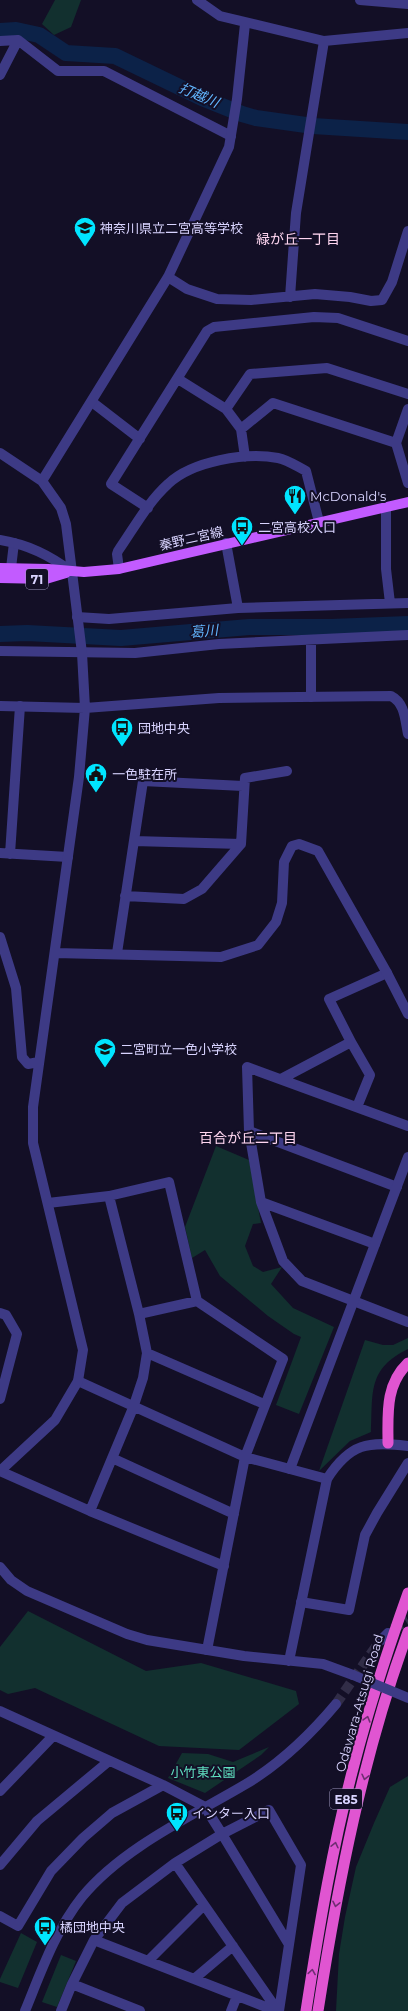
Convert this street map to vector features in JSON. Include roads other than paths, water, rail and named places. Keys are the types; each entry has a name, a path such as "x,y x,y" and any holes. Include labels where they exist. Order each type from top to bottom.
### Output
{"highway":[{"path":"388,1443 388,1412 390,1394 393,1382 408,1363"},
{"path":"388,1443 397,1390 402,1379 408,1372"},
{"name":"Odawara-Atsugi Road","path":"306,2011 331,1866 355,1762 374,1697 408,1593"},
{"name":"Odawara-Atsugi Road","path":"318,2011 329,1937 346,1853 367,1766 391,1681 408,1632"},
{"path":"391,1681 408,1651"}],"main road":[{"name":"秦野二宮線","path":"0,568 48,569 72,572 119,569 408,502"},
{"name":"秦野二宮線","path":"0,578 46,579 72,572"}],"street":[{"path":"197,0 220,16 246,24 324,42 408,33"},
{"path":"360,0 408,4"},
{"path":"42,481 168,277 229,147 237,99 246,24"},
{"path":"0,41 18,40 58,71 104,71 231,136"},
{"path":"0,75 18,40"},
{"path":"290,297 296,213 324,42"},
{"path":"168,277 187,289 217,299 251,300 315,294 350,297 371,301 382,300 392,282 408,231"},
{"path":"148,508 111,484 207,331 214,327 314,317 338,318 408,341"},
{"path":"226,409 250,374 327,368 408,394"},
{"path":"178,379 226,409 241,429 245,457"},
{"path":"92,402 140,439"},
{"path":"241,429 273,404 396,443"},
{"path":"408,409 396,443 408,483"},
{"path":"0,453 42,481 61,508 66,524 78,621 85,708 79,777 33,1107 33,1143 83,1350 78,1381 55,1420 0,1471 90,1511 224,1566"},
{"path":"119,569 117,554 148,508 167,484 183,471 218,461 245,457 279,458 306,471 319,522"},
{"path":"386,507 386,569 390,603"},
{"path":"0,540 52,557 72,572"},
{"path":"226,543 238,608"},
{"path":"11,568 14,544"},
{"path":"78,621 238,608 390,603 408,604"},
{"path":"0,651 81,650 135,653 219,644 408,635"},
{"path":"311,640 311,697"},
{"path":"0,706 85,708 219,698 391,696 399,700 403,708 408,734"},
{"path":"20,706 5,853 68,857"},
{"path":"125,896 184,899 202,889 241,844 244,778 287,771"},
{"path":"117,953 143,780 243,786"},
{"path":"134,841 241,844"},
{"path":"55,953 117,953 222,957 258,945 276,922 282,903 284,862 292,846 299,844 318,851 387,973 408,1014"},
{"path":"0,937 16,988 22,1057 28,1064 39,1062"},
{"path":"357,1107 370,1075 329,999 387,973"},
{"path":"281,1079 351,1042"},
{"path":"408,1126 247,1067 249,1131 261,1202 283,1261 302,1281 408,1322"},
{"path":"249,1131 397,1186"},
{"path":"290,1469 408,1157"},
{"path":"48,1203 109,1196 169,1182 197,1301 283,1359 264,1404 245,1457 207,1650"},
{"path":"90,1511 134,1408 143,1378 147,1353 139,1314 109,1196"},
{"path":"261,1202 375,1244"},
{"path":"139,1314 197,1301"},
{"path":"0,1313 6,1315 17,1334 0,1399"},
{"path":"147,1353 264,1404"},
{"path":"78,1381 134,1408 245,1457 327,1479"},
{"path":"289,1661 327,1479 336,1465 346,1455 368,1445 388,1443 408,1446"},
{"path":"112,1458 234,1514"},
{"path":"301,1602 349,1610 365,1535 376,1514 408,1463"},
{"path":"0,1567 11,1580 27,1591 127,1634 147,1640 207,1650 323,1664 408,1698"},
{"path":"379,1642 388,1632"},
{"path":"25,2011 61,1928 82,1897 106,1874 142,1846 204,1807 247,1784 289,1754 314,1730 336,1704"},
{"path":"0,1712 163,1785 204,1807 288,1943"},
{"path":"0,1790 52,1736"},
{"path":"0,1864 37,1821 109,1761"},
{"path":"0,1916 18,1926 51,1871 83,1838 112,1813 163,1785"},
{"path":"61,2011 72,1984 94,1940 122,1903 175,1863 222,1834 269,1810 301,1865 278,2011"},
{"path":"175,1863 278,2011"},
{"path":"148,1961 204,1905"},
{"path":"94,1940 278,2011"},
{"path":"194,1979 233,1946"},
{"path":"72,1984 140,2011"},
{"path":"231,2011 237,1996"}],"waterway":[{"name":"打越川","path":"0,31 16,30 39,35 66,53 115,56 202,98 256,118 313,126 408,132"},
{"name":"葛川","path":"0,634 27,633 121,638 249,627 331,627 408,624"}],"tunnel":[{"path":"393,1629 408,1620"},
{"path":"336,1704 379,1642"}],"place":[{"name":"神奈川県立二宮高等学校","path":"85,248"},
{"name":"McDonald's","path":"295,516"},
{"name":"二宮高校入口","path":"242,546"},
{"name":"団地中央","path":"122,748"},
{"name":"一色駐在所","path":"96,794"},
{"name":"二宮町立一色小学校","path":"105,1068"},
{"name":"インター入口","path":"177,1832"},
{"name":"橘団地中央","path":"45,1946"}],"district":[{"name":"緑が丘一丁目","path":"298,239"},
{"name":"百合が丘二丁目","path":"248,1138"}],"park label":[{"name":"小竹東公園","path":"203,1772"}]}
